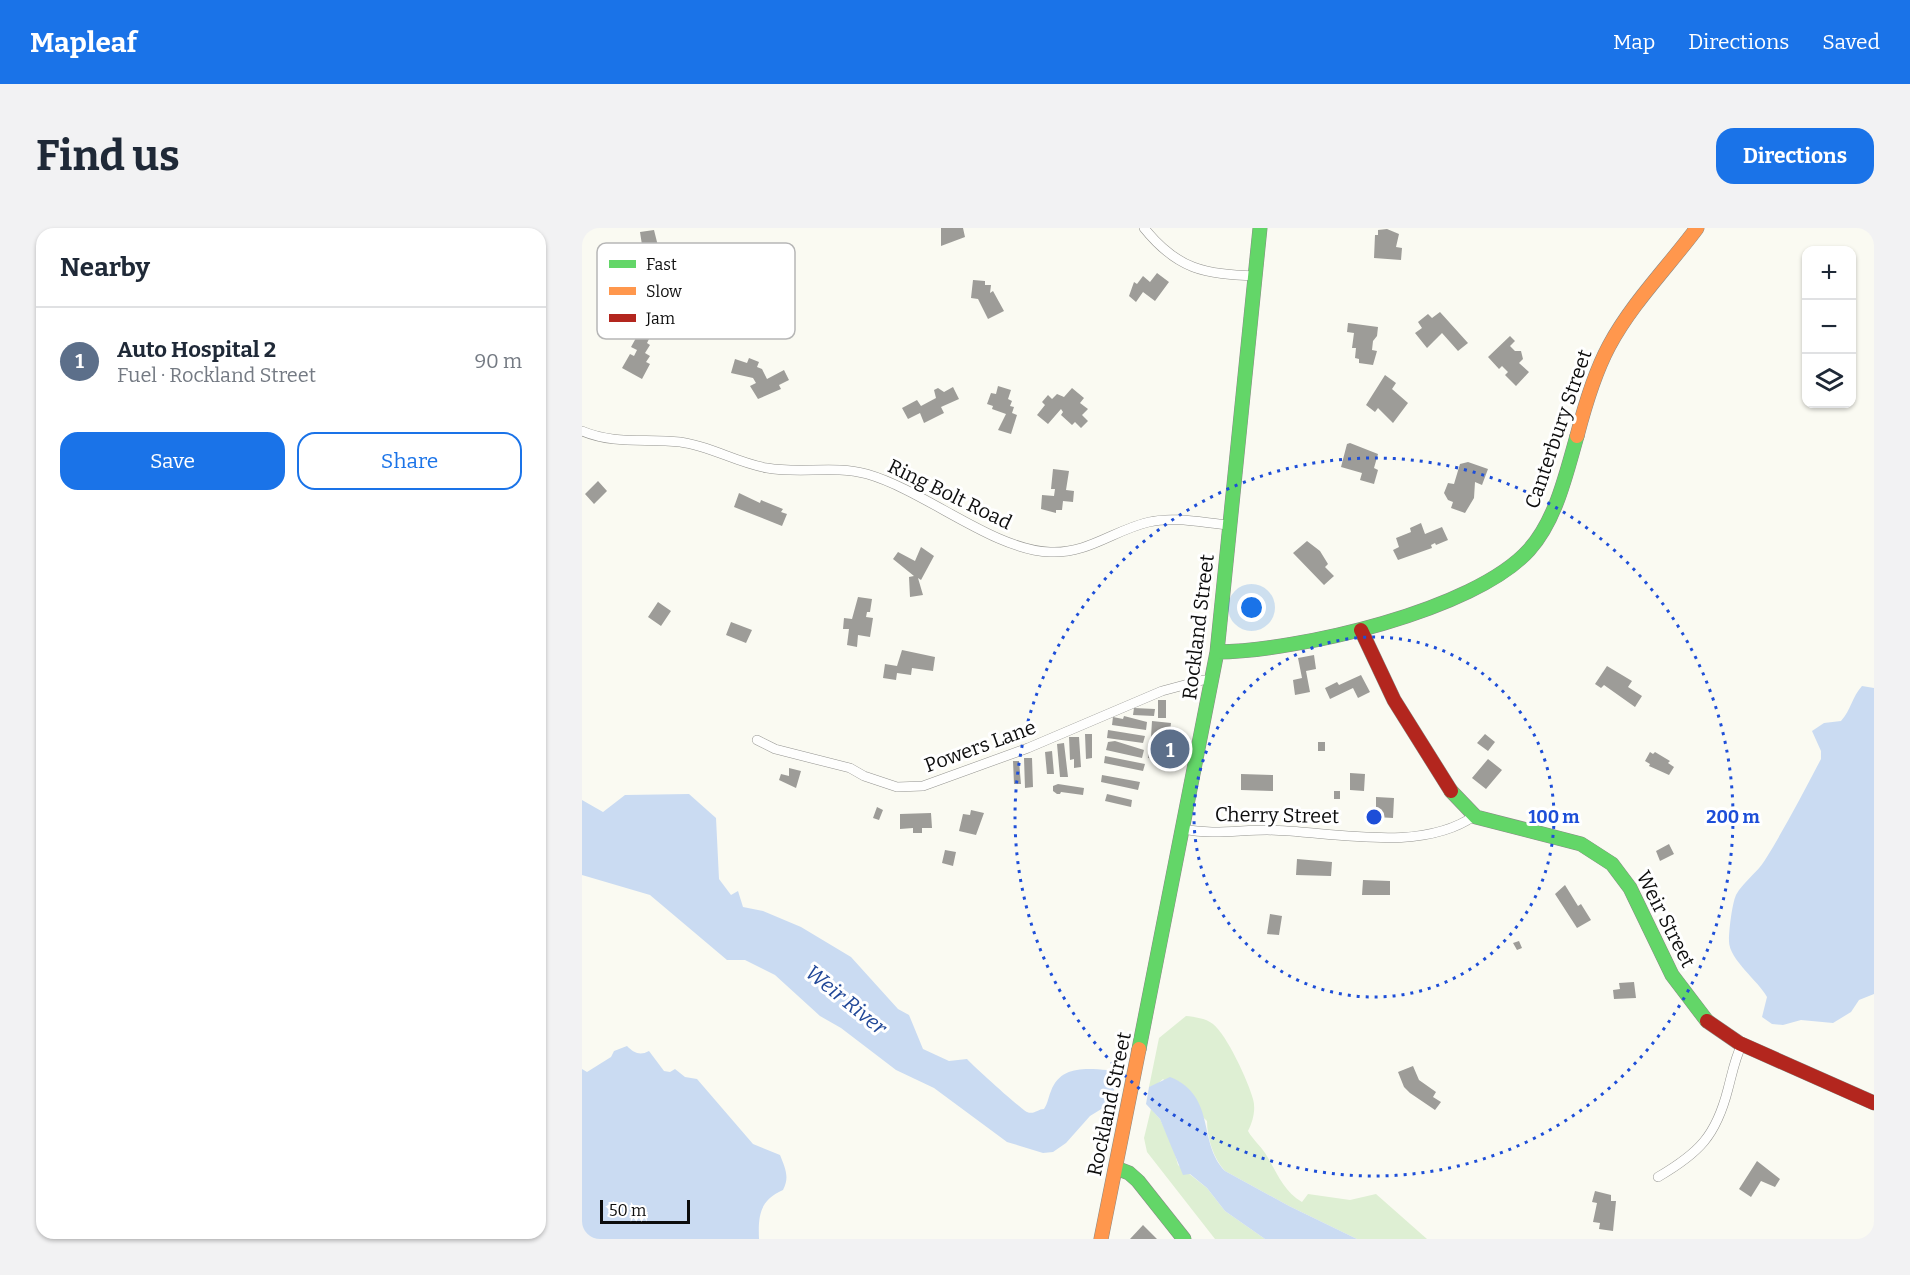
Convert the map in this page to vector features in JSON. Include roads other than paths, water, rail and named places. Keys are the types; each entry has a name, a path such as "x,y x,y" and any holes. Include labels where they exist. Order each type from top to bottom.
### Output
{"street":[{"path":"1144,228 1167,252 1192,268 1215,274 1256,276"},
{"name":"Rockland Street","path":"1101,1239 1184,829 1217,652 1260,228"},
{"name":"Canterbury Street","path":"1217,652 1233,652 1287,644 1361,630 1419,610 1485,583 1511,568 1530,549 1560,492 1592,383 1608,346 1628,316 1697,228"},
{"name":"Ring Bolt Road","path":"582,431 616,441 689,443 773,469 835,469 866,474 918,495 1012,544 1039,551 1067,552 1086,548 1139,524 1160,520 1230,525"},
{"path":"1361,630 1367,649 1415,734 1460,804 1473,816"},
{"name":"Powers Lane","path":"757,740 775,748 850,768 864,776 897,787 923,786 1028,748 1162,691 1203,680 1212,680"},
{"name":"Cherry Street","path":"1184,829 1204,832 1269,830 1411,837 1437,833 1473,816"},
{"name":"Weir Street","path":"1473,816 1570,839 1593,849 1612,864 1628,886 1665,964 1687,999 1711,1025 1742,1044 1874,1103"},
{"path":"1658,1177 1697,1151 1713,1131 1722,1112 1742,1044"},
{"path":"1116,1168 1129,1173 1138,1181 1184,1239"}],"water":[{"path":"1862,686 1874,688 1874,994 1859,1000 1851,1012 1833,1023 1801,1020 1783,1025 1772,1024 1762,1017 1767,997 1738,962 1730,947 1732,911 1736,895 1765,860 1821,759 1821,751 1812,731 1824,723 1841,721"},
{"name":"Weir River","path":"689,794 716,818 719,879 731,895 738,891 743,907 763,911 801,927 851,957 898,1009 909,1015 923,1049 949,1061 967,1059 1029,1113 1044,1109 1060,1077 1082,1069 1107,1070 1116,1081 1111,1103 1090,1116 1066,1143 1053,1152 1043,1153 1007,1142 934,1088 896,1070 841,1028 820,1016 775,975 745,960 727,960 650,895 582,875 582,800 603,812 625,795"},
{"path":"627,1046 637,1053 649,1051 664,1071 670,1072 675,1069 685,1077 697,1079 753,1144 780,1155 786,1172 785,1185 783,1190 769,1198 762,1209 759,1239 582,1239 582,1069 587,1072 611,1057 614,1051"},
{"path":"1170,1077 1185,1085 1201,1107 1211,1147 1225,1171 1289,1206 1357,1239 1265,1239 1225,1211 1207,1188 1190,1174 1183,1175 1160,1119 1146,1104 1149,1087"}],"place":[{"name":"Auto Hospital 2","path":"1170,749"}]}
